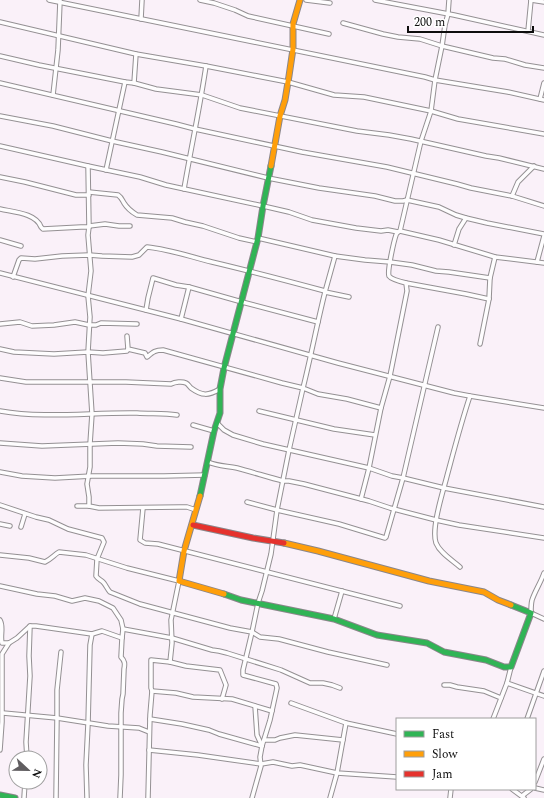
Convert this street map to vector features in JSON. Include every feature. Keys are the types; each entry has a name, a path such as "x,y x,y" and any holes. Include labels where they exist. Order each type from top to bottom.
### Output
{"street":[{"path":"49,0 60,1 435,80 508,92 542,100 544,83"},
{"path":"141,19 142,0"},
{"path":"200,0 214,3 248,16 329,34"},
{"path":"170,662 172,651 172,612 184,551 193,525 214,431 220,413 220,389 224,368 258,240 274,146 288,82 293,50 293,26 296,10 300,0"},
{"path":"306,0 330,3"},
{"path":"376,0 544,35"},
{"path":"450,0 435,80 431,111 421,141 408,200 396,237 390,262 389,275 391,278 406,284 489,299"},
{"path":"528,31 531,0 544,2"},
{"path":"53,95 57,68 60,1"},
{"path":"0,22 136,54 288,82 334,95 364,97 431,111 458,119 544,134"},
{"path":"343,23 383,34 420,39 442,46 493,58 505,59 520,62 525,65 544,68"},
{"path":"134,83 136,54"},
{"path":"0,56 134,83 156,89 202,95 240,108 350,130 421,141 544,169"},
{"path":"184,189 206,66"},
{"path":"106,170 125,82"},
{"path":"0,83 195,129 328,157 387,167 472,188 512,196 544,206"},
{"path":"0,116 54,126 268,178 395,200 408,200 439,207 466,218 544,235 537,262"},
{"path":"0,146 140,177 166,186 289,212 312,220 381,231 399,231 440,240 495,257 544,263"},
{"path":"88,166 88,235 91,271 88,296 90,317 88,352 92,414 90,467 87,484 89,506"},
{"path":"512,196 518,182 534,166"},
{"path":"0,177 76,195 89,193 118,195 122,198 127,207 137,214 172,218 203,226 239,238 258,240 335,256 412,265 436,271 490,278"},
{"path":"0,208 33,218 37,220 43,229 89,227 105,224 130,226"},
{"path":"454,244 459,229 466,218"},
{"path":"0,240 21,246"},
{"path":"13,277 21,258 89,255 132,257 139,255 147,247 250,271 349,297"},
{"path":"252,798 261,764 260,757 262,746 277,688 276,684 243,675 243,670 271,554 277,510 303,388 312,355 314,337 335,256"},
{"path":"480,344 489,299 490,278 495,257"},
{"path":"0,273 181,319 425,386 470,396 544,408"},
{"path":"146,310 153,278 318,322"},
{"path":"361,499 381,408 390,376 406,299 406,284"},
{"path":"181,319 189,287"},
{"path":"0,324 20,322 32,326 75,322 96,325 101,323 137,324"},
{"path":"247,502 339,524 385,538 388,534 395,510 438,327"},
{"path":"127,336 128,349"},
{"path":"0,349 14,352 74,354 88,352 103,353 127,351 128,349 145,353 147,357 152,352 163,350 224,368 303,388 318,394 347,399 381,408"},
{"path":"0,378 26,382 126,382 170,384 176,382 186,383 191,388 207,395 220,389"},
{"path":"460,567 444,554 436,543 435,534 436,520 444,488 470,396"},
{"path":"0,411 20,414 60,415 125,413 177,416"},
{"path":"259,411 334,429 375,435"},
{"path":"217,423 224,430 233,435 263,444 369,468 396,478 403,478 444,488 544,507"},
{"path":"193,425 214,431"},
{"path":"0,443 42,446 132,444 191,447"},
{"path":"208,462 237,468 283,481 304,484 436,520 544,538"},
{"path":"0,472 22,476 55,478 88,476 205,475"},
{"path":"0,505 25,514 49,520 68,529 102,538 104,542 97,559 96,576 105,584 110,592 140,604 230,628 252,632 260,637 279,639 387,665"},
{"path":"77,506 99,508 143,508 155,506 180,506 196,510"},
{"path":"143,508 140,540 145,543 158,544 400,606"},
{"path":"21,527 25,514"},
{"path":"0,524 10,526"},
{"path":"193,525 318,551 429,581 484,592 498,600 544,619"},
{"path":"0,555 29,558 46,562 59,552 86,555 128,568 205,588 241,600 334,619 376,635 427,643 444,652 486,660 504,667 511,667"},
{"path":"493,718 531,613 532,599 540,585 544,573"},
{"path":"540,585 544,587"},
{"path":"0,586 72,600 85,598 113,608 121,620 123,629 121,657 124,660 125,665 120,726 122,775 120,798"},
{"path":"334,619 342,591"},
{"path":"0,620 2,621 0,640 2,643 9,643"},
{"path":"0,750 2,713 2,654 9,643 30,626 92,634 102,631 122,638"},
{"path":"26,750 30,676 30,626"},
{"path":"123,629 172,638 281,670 310,683 323,683 340,688"},
{"path":"87,798 86,765 90,645 92,634"},
{"path":"56,798 57,690 61,652"},
{"path":"148,798 149,732 152,691 151,660 220,670 226,685 222,699"},
{"path":"527,718 544,671"},
{"path":"507,683 544,696"},
{"path":"444,684 484,691 501,698"},
{"path":"152,691 176,693 193,697 232,699 272,711"},
{"path":"291,703 346,723 396,734"},
{"path":"255,706 257,735 262,746"},
{"path":"2,713 57,718 88,724 139,728 149,732"},
{"path":"150,719 209,730 262,746"},
{"path":"330,798 337,773 346,723"},
{"path":"264,740 275,740 295,735 343,740"},
{"path":"149,750 198,754 261,764 273,762 292,766 300,765 337,773 396,777"},
{"path":"536,779 544,759"},
{"path":"514,790 524,797"},
{"path":"0,795 15,798"}],"traffic: fast":[{"path":"200,496 214,431 220,413 220,389 224,368 258,238 271,166"},
{"path":"224,594 241,600 334,619 377,635 427,643 444,652 486,660 504,667 511,667 531,613 511,605"},
{"path":"0,795 15,798"}],"traffic: slow":[{"path":"271,166 289,76 293,49 293,24 300,0"},
{"path":"200,496 184,551 179,581 224,594"},
{"path":"284,543 429,581 484,592 511,605"}],"traffic: jam":[{"path":"193,525 284,543"}]}
